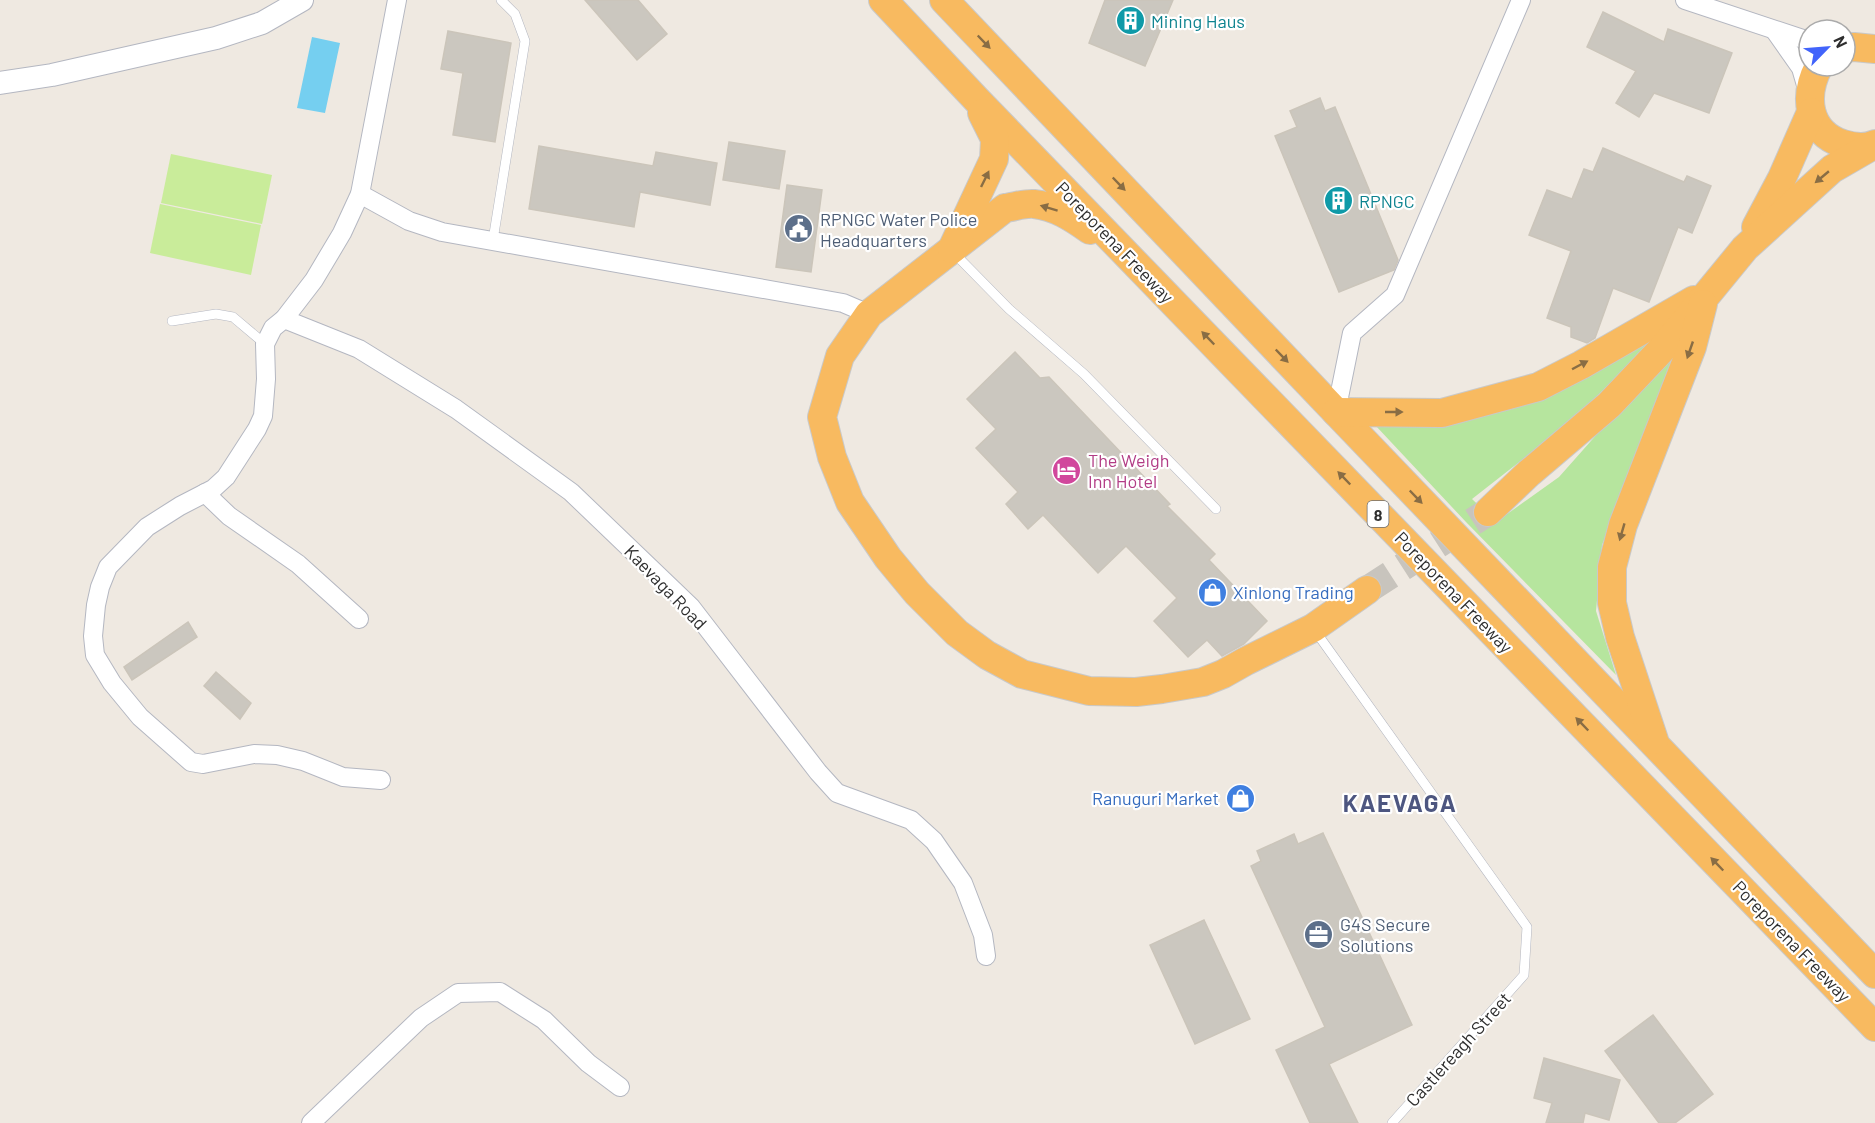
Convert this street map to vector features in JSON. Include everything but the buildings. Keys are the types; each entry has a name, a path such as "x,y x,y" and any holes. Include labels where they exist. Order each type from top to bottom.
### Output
{"highway":[{"name":"Poreporena Freeway","path":"883,0 976,99 1875,1027"},
{"name":"Poreporena Freeway","path":"944,0 1875,974"},
{"path":"1745,248 1782,178 1810,104 1813,78"},
{"path":"951,251 994,159 995,139 976,99"},
{"path":"1810,104 1820,129 1835,141 1852,147 1873,145"},
{"path":"1488,512 1529,473 1609,405 1663,348 1745,248 1832,169 1873,145"},
{"path":"1134,261 1068,215 1052,208 1032,204 1005,208 869,314 840,356 822,417 832,457 849,502 888,558 916,593 957,633 987,655 1022,674 1089,691 1136,692 1203,682 1313,628 1367,590"},
{"path":"1336,412 1442,413 1538,387 1706,294"},
{"path":"1657,748 1620,637 1612,603 1612,567 1623,525 1692,347 1706,294"}],"street":[{"path":"0,83 52,75 216,38 262,23 302,0"},
{"path":"381,780 343,777 303,761 278,755 240,756 198,764 191,762 140,717 112,683 95,655 93,636 96,605 108,567 147,526 206,493 226,477 249,445 260,423 263,416 266,379 266,344 273,328 284,319 320,271 342,233 360,194 398,0"},
{"path":"1336,412 1352,333 1395,295 1521,0"},
{"path":"1685,0 1797,37"},
{"path":"1775,31 1802,68 1810,104"},
{"path":"360,194 409,221 442,232 843,303 869,314"},
{"name":"Kaevaga Road","path":"284,319 368,355 456,409 572,492 691,607 818,772 837,793 911,820 934,841 963,883 983,935 986,956"},
{"path":"206,493 229,516 298,564 359,619"},
{"path":"311,1123 421,1018 458,993 500,992 544,1020 588,1063 620,1087"}],"lane":[{"path":"493,240 525,41 515,15 501,0"},
{"path":"951,251 1009,309 1084,374 1216,509"},
{"path":"172,321 216,314 233,317 266,344"},
{"name":"Castlereagh Street","path":"1313,628 1527,927 1524,975 1392,1123"}],"green space":[{"path":"171,154 272,175 262,224 161,203"},
{"path":"160,204 261,225 251,275 150,253"},
{"path":"1657,330 1648,347 1568,424 1472,499 1496,522 1559,477 1683,344 1602,545 1596,611 1616,675 1466,522 1375,425 1414,424"}],"water":[{"path":"312,37 340,43 325,113 297,108"}],"tunnel":[{"path":"1367,590 1488,512"}],"place":[{"name":"Mining Haus","path":"1130,21"},
{"name":"RPNGC","path":"1338,201"},
{"name":"RPNGC Water Police Headquarters","path":"799,229"},
{"name":"The Weigh Inn Hotel","path":"1067,470"},
{"name":"Xinlong Trading","path":"1212,592"},
{"name":"Ranuguri Market","path":"1240,798"},
{"name":"G4S Secure Solutions","path":"1319,934"}],"district":[{"name":"KAEVAGA","path":"1400,802"}]}
